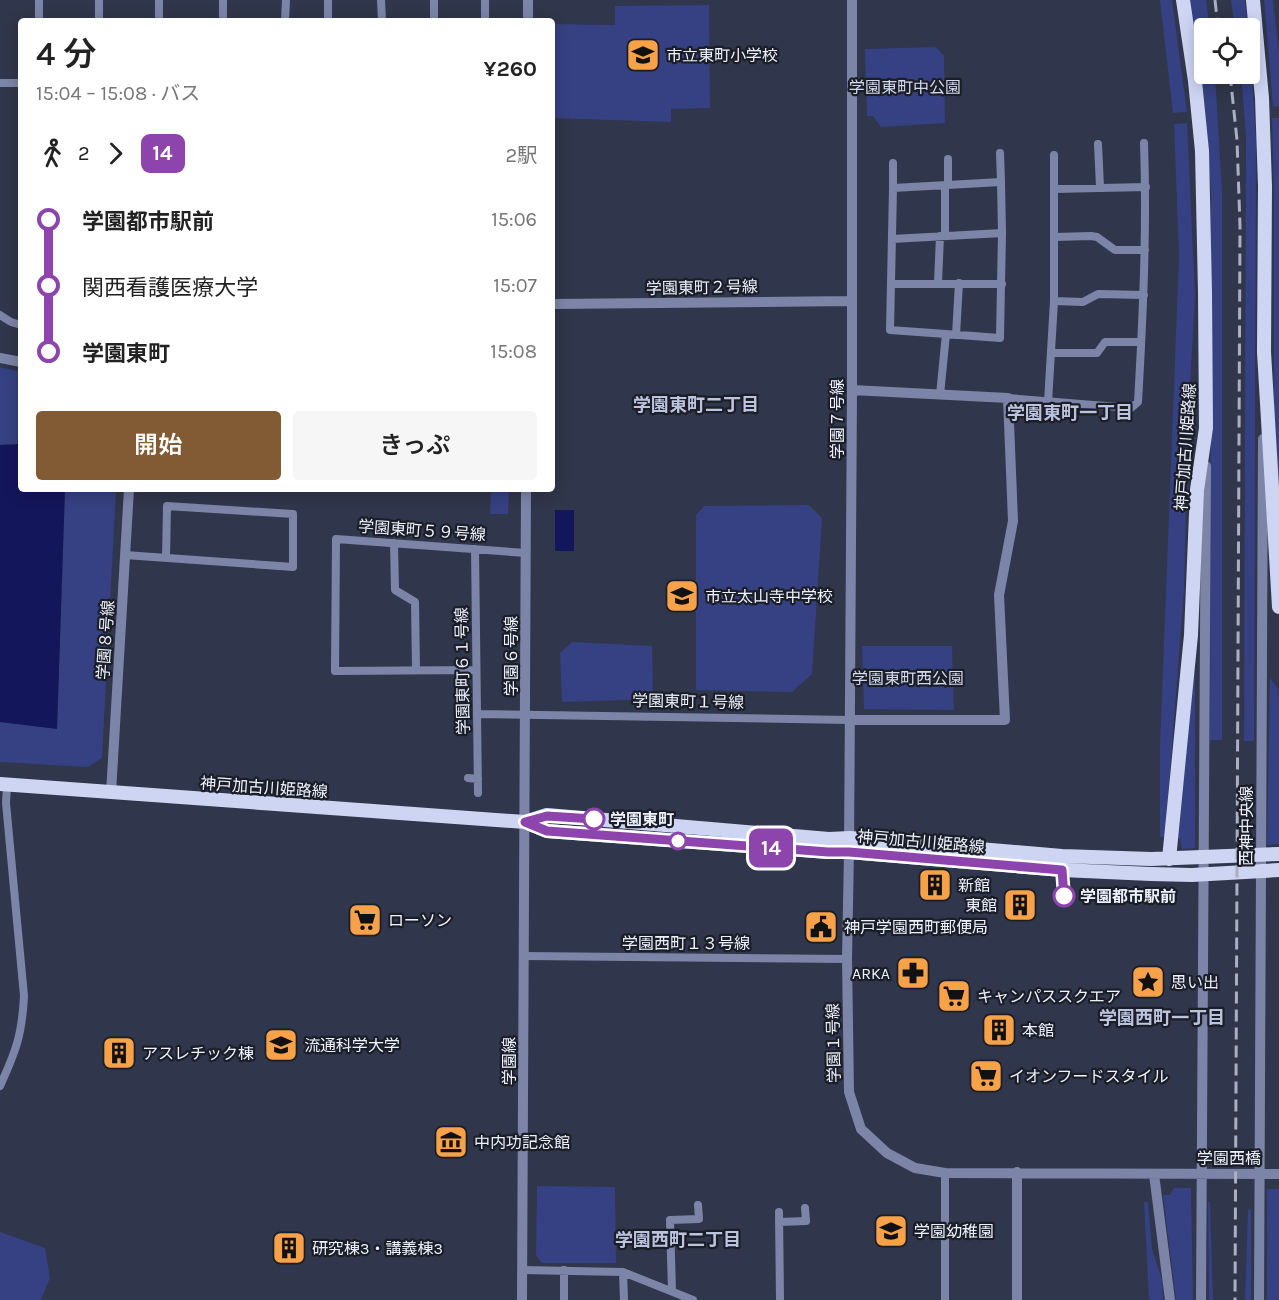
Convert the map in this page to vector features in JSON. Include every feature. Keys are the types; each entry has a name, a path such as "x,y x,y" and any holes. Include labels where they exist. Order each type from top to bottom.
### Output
{"main road":[{"name":"神戸加古川姫路線","path":"1175,859 1191,635 1197,490 1206,428 1202,151 1183,0"},
{"path":"1253,0 1263,122 1264,352 1279,607"},
{"name":"神戸加古川姫路線","path":"4,784 525,822 547,816 829,839 849,845 1062,870 1182,875 1279,870"},
{"name":"神戸加古川姫路線","path":"849,845 1062,856 1175,859 1279,854"},
{"path":"1175,859 1182,875"}],"street":[{"path":"39,0 39,18"},
{"path":"99,0 99,18"},
{"path":"159,0 159,18"},
{"path":"223,0 223,18"},
{"path":"285,18 286,0"},
{"path":"328,0 328,18"},
{"path":"381,0 382,18"},
{"path":"434,0 434,18"},
{"path":"484,0 484,18"},
{"path":"528,0 528,18"},
{"name":"学園７号線","path":"849,845 852,0"},
{"path":"0,84 18,83"},
{"path":"852,390 1131,408 1138,402 1142,342 1146,187 1144,143"},
{"path":"1098,144 1100,187"},
{"path":"893,163 890,330 1000,338 1002,233 1000,153"},
{"path":"1048,402 1054,301 1054,155"},
{"path":"938,283 948,159"},
{"path":"894,188 1001,182"},
{"path":"1054,189 1146,187"},
{"path":"892,239 1002,233"},
{"path":"1055,237 1091,236 1097,237 1115,250 1145,250"},
{"path":"892,284 1002,284"},
{"path":"956,334 958,284"},
{"path":"1054,301 1083,302 1098,294 1144,295"},
{"name":"学園東町２号線","path":"555,304 852,301"},
{"path":"0,315 18,324"},
{"path":"940,395 945,334"},
{"path":"1052,352 1097,353 1106,342 1142,342"},
{"name":"西神中央線","path":"1259,1300 1264,352"},
{"path":"0,358 18,361"},
{"path":"850,720 1005,720 999,595 1013,521 1008,399"},
{"path":"1202,1300 1206,428"},
{"name":"学園８号線","path":"111,792 129,492"},
{"name":"学園６号線","path":"525,822 526,492"},
{"path":"125,555 166,558 293,567 293,514 167,506 166,558"},
{"name":"学園東町５９号線","path":"476,670 335,671 336,539 526,553"},
{"path":"394,543 394,590 415,602 416,670"},
{"name":"学園東町６１号線","path":"476,549 478,793"},
{"name":"学園東町１号線","path":"477,714 850,720"},
{"path":"468,778 478,778"},
{"path":"0,1086 15,1055 23,1023 24,996 4,784"},
{"name":"学園線","path":"522,1300 525,822"},
{"name":"学園１号線","path":"849,845 847,959 849,1092 861,1129 887,1153 915,1168 945,1173 1179,1173"},
{"name":"学園西町１３号線","path":"524,956 847,959"},
{"path":"0,1060 10,1065"},
{"path":"1017,1172 1017,1300"},
{"path":"945,1173 945,1300"},
{"name":"学園西橋","path":"1179,1173 1279,1174"},
{"path":"1154,1174 1170,1300"},
{"path":"672,1291 670,1220 699,1219 698,1205"},
{"path":"780,1300 779,1217 806,1221 805,1208"},
{"path":"522,1270 623,1272 672,1291 682,1298 693,1300"},
{"path":"564,1270 564,1300"},
{"path":"623,1272 624,1300"}],"green space":[{"path":"1160,0 1172,0 1187,112 1173,113"},
{"path":"1189,0 1206,0 1209,18 1194,18 1194,33"},
{"path":"1231,0 1245,0 1247,18 1234,18"},
{"path":"1264,0 1273,0 1279,54 1279,106 1273,107"},
{"name":"市立東町小学校","path":"709,5 710,108 671,109 671,122 555,118 555,24 615,25 615,6"},
{"name":"学園東町中公園","path":"936,47 944,56 945,123 881,127 873,116 867,116 865,49"},
{"path":"1202,84 1216,84 1222,192 1222,740 1210,740 1211,192"},
{"path":"1242,84 1252,84 1256,141 1254,741 1244,741 1246,136"},
{"path":"1272,118 1279,118 1279,517 1274,425"},
{"path":"1187,123 1195,296 1188,424 1184,590 1165,837 1160,837 1160,746 1179,256 1174,124"},
{"path":"0,367 18,371 18,444 0,445"},
{"path":"65,492 116,492 102,758 88,767 0,762 0,722 57,728"},
{"path":"491,492 509,492 508,514 490,514"},
{"path":"809,505 822,518 812,674 792,692 696,690 696,515 704,506"},
{"path":"572,642 652,646 653,699 562,702 560,653"},
{"name":"学園東町西公園","path":"862,646 952,646 954,710 864,709"},
{"path":"1191,674 1195,674 1195,848 1182,849 1180,839 1175,839"},
{"path":"1270,678 1278,689 1279,702 1279,844 1267,845"},
{"path":"537,1186 615,1187 616,1263 542,1263 536,1256"},
{"path":"1174,1188 1191,1188 1193,1300 1176,1300 1163,1195 1170,1195"},
{"path":"1267,1189 1279,1189 1279,1300 1267,1300"},
{"path":"1144,1202 1148,1202 1152,1249 1162,1280 1163,1300 1149,1300"},
{"path":"1208,1202 1210,1202 1213,1300 1209,1300"},
{"path":"1248,1209 1251,1210 1251,1300 1245,1300"},
{"path":"0,1232 45,1248 50,1278 41,1300 0,1300"}],"shaded area":[{"path":"18,444 18,492 65,492 57,729 0,722 0,445"},
{"path":"555,510 574,510 574,551 555,551"}],"railway":[{"path":"1215,0 1217,18"},
{"path":"1231,84 1237,140 1240,226 1235,1300"}],"bus line":[{"name":"14","path":"594,819 547,816 525,822 547,831 849,852 1062,870 1064,896"}],"place":[{"name":"市立東町小学校","path":"643,55"},
{"name":"市立太山寺中学校","path":"682,596"},
{"name":"学園東町","path":"594,819"},
{"name":"新館","path":"935,885"},
{"name":"学園都市駅前","path":"1064,896"},
{"name":"東館","path":"1020,905"},
{"name":"ローソン","path":"365,920"},
{"name":"神戸学園西町郵便局","path":"821,927"},
{"name":"ARKA","path":"913,973"},
{"name":"思い出","path":"1148,982"},
{"name":"キャンパススクエア","path":"954,996"},
{"name":"本館","path":"999,1030"},
{"name":"流通科学大学","path":"281,1045"},
{"name":"アスレチック棟","path":"119,1053"},
{"name":"イオンフードスタイル","path":"986,1076"},
{"name":"中内功記念館","path":"451,1142"},
{"name":"学園幼稚園","path":"891,1231"},
{"name":"研究棟3・講義棟3","path":"289,1248"}],"district":[{"name":"学園東町二丁目","path":"696,405"},
{"name":"学園東町一丁目","path":"1070,413"},
{"name":"学園西町一丁目","path":"1162,1018"},
{"name":"学園西町二丁目","path":"678,1240"}]}
